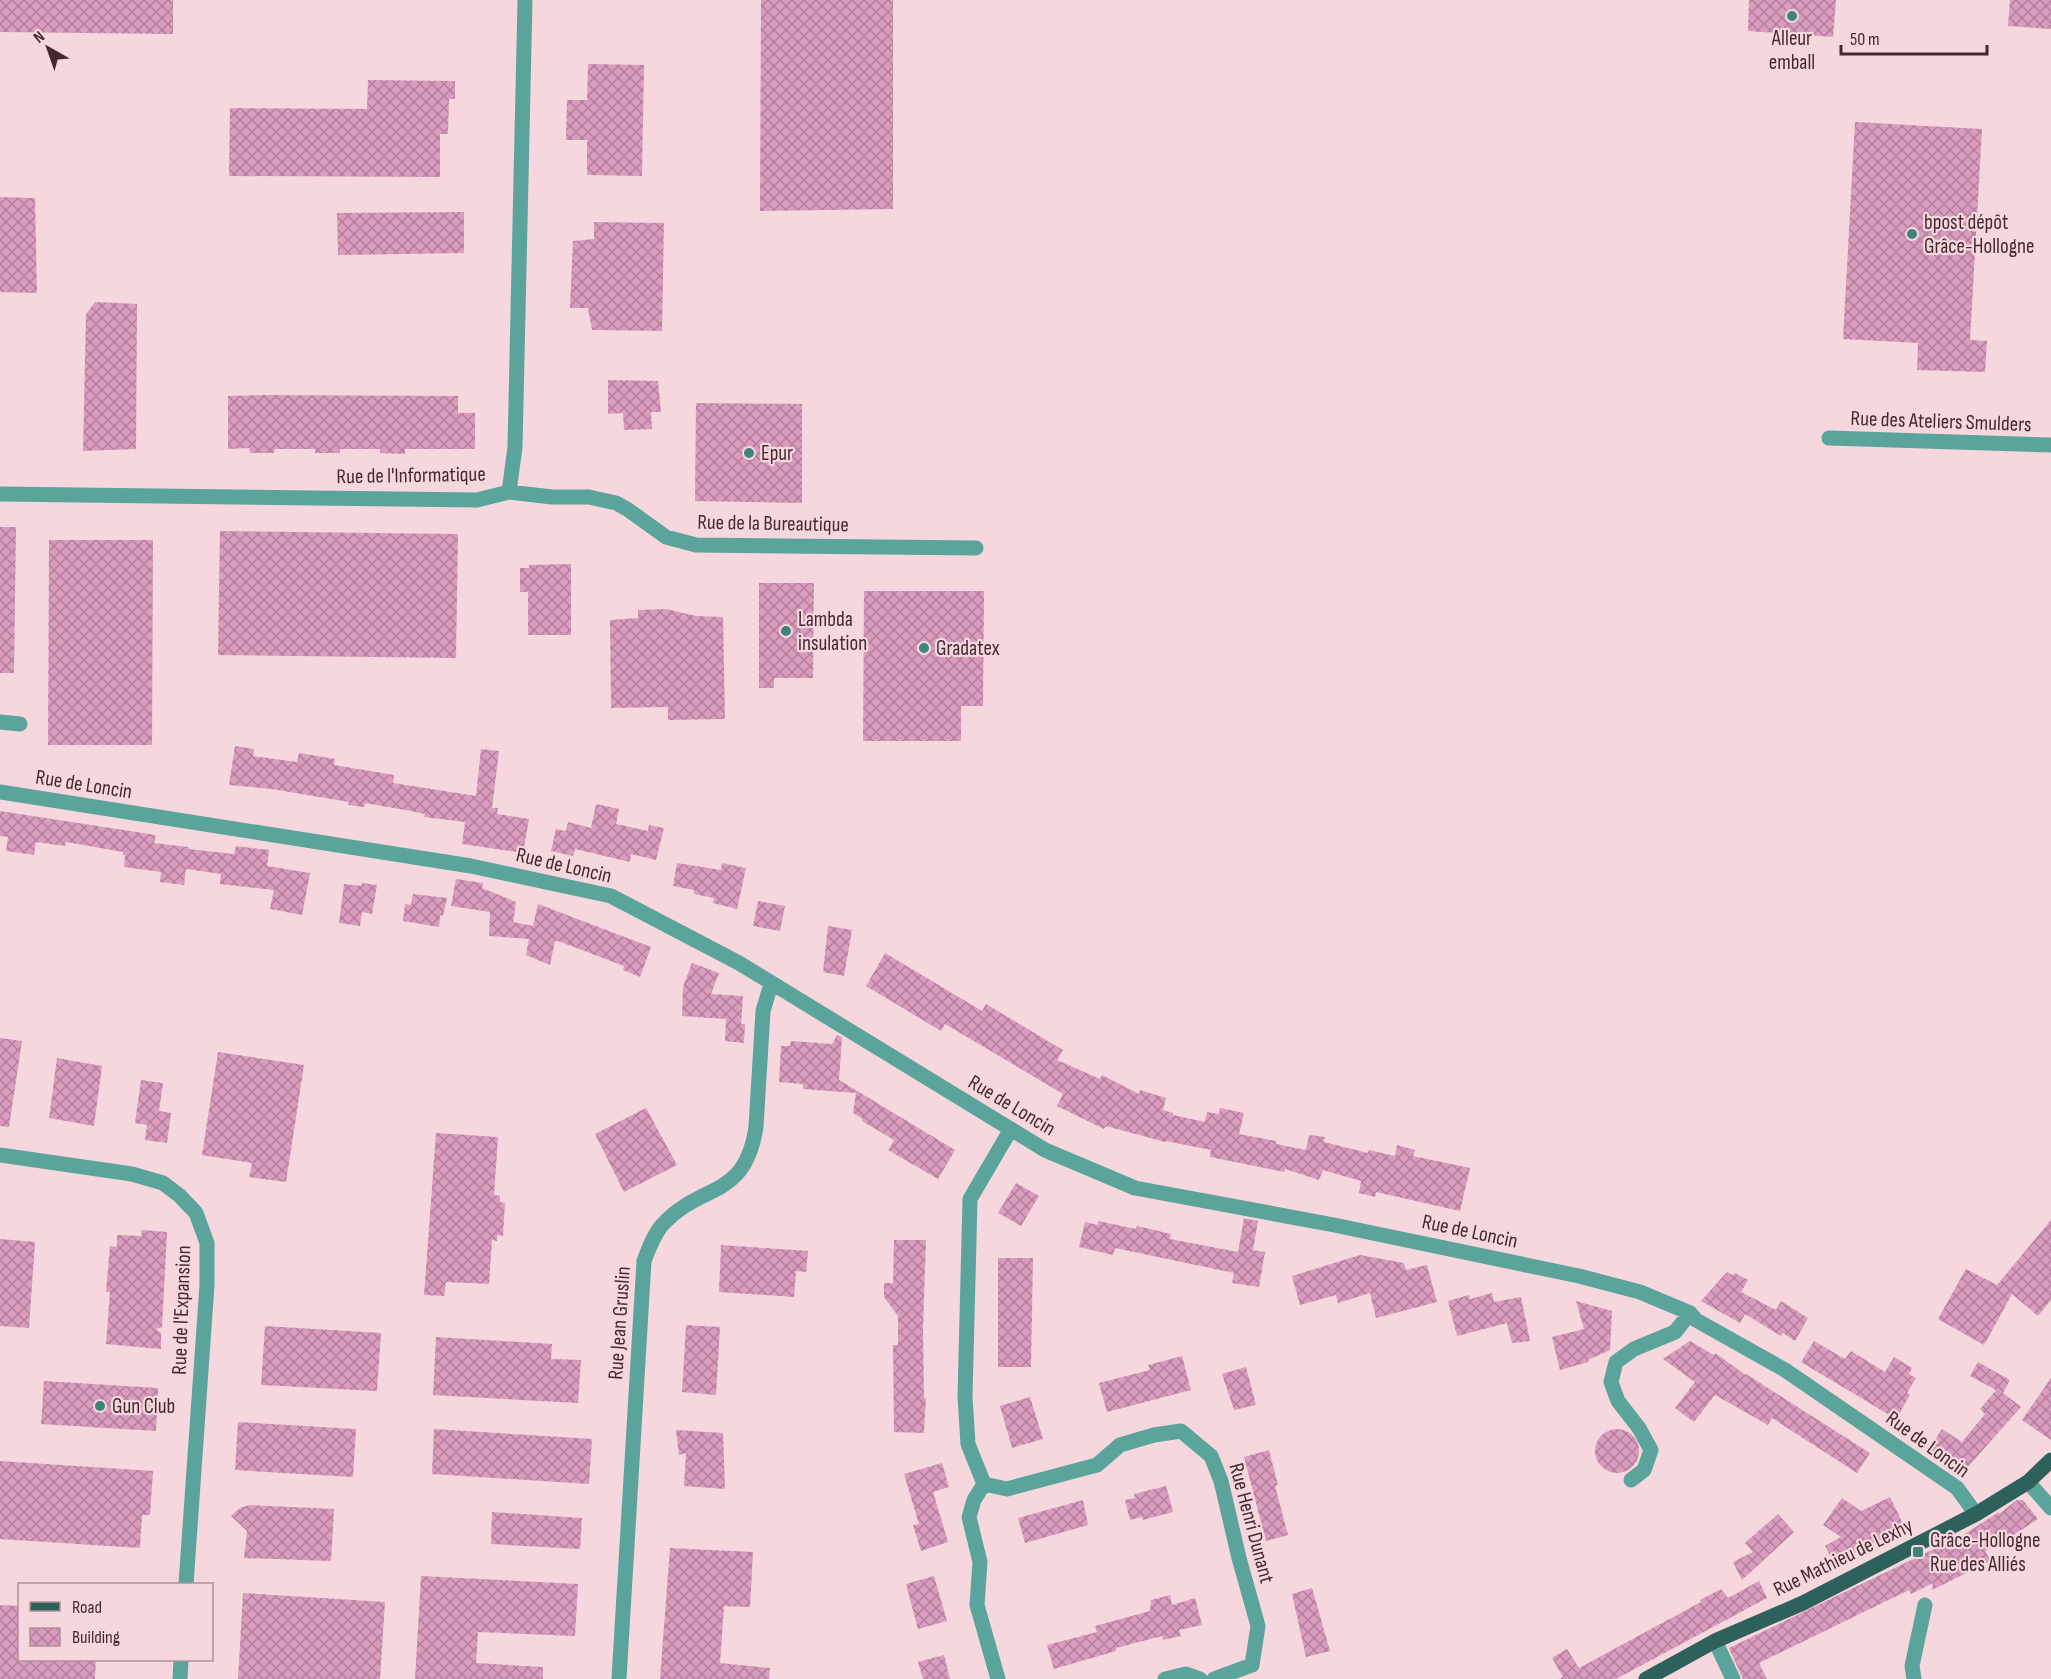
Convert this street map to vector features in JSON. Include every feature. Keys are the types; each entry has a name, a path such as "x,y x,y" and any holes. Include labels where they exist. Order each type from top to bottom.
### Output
{"main road":[{"name":"Rue Mathieu de Lexhy","path":"1646,1679 1715,1641 1803,1603 1976,1514 2028,1482 2051,1460"}],"street":[{"name":"Rue de l'Informatique","path":"0,495 477,500 509,492 515,447 525,0"},
{"name":"Rue des Ateliers Smulders","path":"1829,438 2051,446"},
{"name":"Rue de la Bureautique","path":"509,492 552,497 589,497 616,503 627,508 666,537 696,545 976,548"},
{"path":"0,723 20,724"},
{"name":"Rue de Loncin","path":"0,792 471,866 611,896 739,963 1045,1150 1135,1188 1334,1225 1579,1276 1640,1292 1690,1313 1696,1320 1785,1370 1938,1474 1957,1488 1976,1514"},
{"name":"Rue Jean Gruslin","path":"619,1679 644,1261 654,1236 663,1224 676,1212 735,1177 745,1163 753,1145 756,1127 763,1011 771,984"},
{"path":"998,1679 977,1605 980,1562 969,1517 974,1500 984,1484 968,1444 965,1396 970,1199 1011,1129"},
{"name":"Rue de l'Expansion","path":"0,1155 132,1174 164,1183 196,1213 207,1243 207,1284 186,1583"},
{"path":"1631,1480 1644,1470 1651,1450 1639,1428 1618,1401 1611,1382 1616,1362 1634,1348 1675,1332 1690,1313"},
{"name":"Rue Henri Dunant","path":"984,1484 1007,1489 1097,1465 1120,1445 1154,1435 1181,1431 1211,1456 1221,1481 1258,1626 1252,1665 1214,1679"},
{"path":"2028,1482 2051,1508"},
{"path":"1914,1679 1912,1666 1925,1605"},
{"path":"1715,1641 1734,1679"},
{"path":"180,1679 181,1661"},
{"path":"1165,1679 1186,1674 1200,1679"}],"building":[{"path":"0,0 173,0 173,34 0,32"},
{"path":"761,0 893,0 893,209 760,211"},
{"name":"Alleur emball","path":"1749,0 1836,0 1833,37 1748,31"},
{"path":"2010,0 2051,0 2051,29 2008,26"},
{"path":"588,64 644,65 642,176 587,175 587,140 566,140 567,100 587,100"},
{"path":"368,80 455,81 455,99 449,99 448,134 440,134 440,177 229,176 230,108 367,109"},
{"name":"bpost dépôt Grâce-Hollogne","path":"1855,122 1982,129 1970,340 1987,341 1985,372 1917,370 1918,343 1843,339"},
{"path":"0,197 35,198 37,293 0,292"},
{"path":"464,212 464,253 338,255 337,213"},
{"path":"594,222 664,223 662,331 592,330 588,308 570,308 573,241 594,239"},
{"path":"95,302 137,304 136,449 83,451 86,314"},
{"path":"608,380 658,381 661,412 651,412 652,429 624,430 623,413 608,414"},
{"path":"228,396 458,396 458,413 475,413 475,449 405,449 405,454 380,453 380,449 340,449 340,453 315,453 315,449 275,449 274,453 250,453 249,448 228,449"},
{"name":"Epur","path":"696,403 802,404 802,503 695,501"},
{"path":"0,527 16,527 14,673 0,673"},
{"path":"220,531 458,534 456,658 218,655"},
{"path":"49,540 153,540 152,745 48,745"},
{"path":"571,564 571,635 528,635 528,592 520,592 520,568 529,568 529,565"},
{"name":"Lambda insulation","path":"759,583 814,583 813,678 774,678 774,688 759,688"},
{"name":"Gradatex","path":"864,591 984,591 983,706 961,706 961,741 863,741"},
{"path":"666,609 696,616 723,617 725,719 668,720 668,707 611,708 610,620 638,618 638,610"},
{"path":"235,746 254,749 253,756 297,762 299,753 335,759 334,765 394,775 393,783 476,796 481,749 499,751 492,808 498,808 497,814 529,819 523,853 462,844 465,822 424,817 425,814 365,803 364,807 348,805 349,802 272,789 229,785"},
{"path":"596,804 619,809 616,824 648,831 649,825 664,828 656,860 631,854 630,862 575,849 573,856 551,851 556,829 566,831 568,822 591,828"},
{"path":"0,811 156,835 154,843 188,847 188,849 234,854 236,846 269,850 267,866 310,873 302,915 270,909 274,890 220,884 221,874 186,869 184,885 160,882 161,872 124,867 123,852 66,842 65,846 36,842 34,855 6,851 8,837 0,836"},
{"path":"677,863 721,870 722,863 746,868 737,909 713,903 714,898 694,894 694,890 673,886"},
{"path":"456,879 483,883 482,888 516,902 513,922 533,926 538,904 651,947 640,977 623,970 624,966 558,941 555,941 550,965 526,955 529,939 489,936 490,912 451,906"},
{"path":"362,883 377,885 372,914 362,912 360,926 339,923 344,884 361,886"},
{"path":"413,894 447,898 443,916 440,915 439,927 403,921 405,904 411,905"},
{"path":"758,901 785,906 780,931 753,926"},
{"path":"828,926 852,930 844,976 823,972"},
{"path":"885,953 982,1011 986,1004 1063,1050 1057,1060 1100,1079 1102,1075 1139,1094 1140,1090 1166,1098 1163,1110 1173,1115 1205,1122 1207,1112 1219,1114 1220,1108 1244,1113 1239,1134 1276,1141 1276,1144 1306,1150 1309,1135 1325,1137 1324,1142 1368,1153 1369,1150 1395,1156 1397,1145 1415,1150 1413,1156 1470,1168 1460,1211 1376,1192 1375,1197 1359,1193 1361,1181 1323,1170 1319,1180 1285,1169 1284,1172 1210,1157 1211,1150 1165,1142 1106,1126 1104,1129 1057,1106 1063,1094 945,1024 941,1031 866,986"},
{"path":"692,963 719,973 711,994 743,996 741,1024 745,1024 744,1043 725,1041 726,1019 682,1016 683,987"},
{"path":"837,1035 842,1037 839,1080 955,1150 938,1179 888,1150 894,1140 853,1113 856,1093 803,1089 803,1084 779,1082 781,1046 790,1046 791,1041 832,1044"},
{"path":"0,1038 22,1041 9,1127 0,1126"},
{"path":"218,1052 304,1065 286,1182 249,1177 252,1163 202,1155"},
{"path":"57,1058 102,1066 94,1126 49,1118"},
{"path":"141,1080 163,1083 159,1111 171,1113 167,1143 145,1140 147,1125 135,1123"},
{"path":"646,1108 677,1165 624,1192 595,1134"},
{"path":"436,1133 498,1137 494,1195 500,1196 500,1202 505,1203 503,1236 497,1235 497,1241 492,1240 489,1284 446,1282 444,1296 424,1295"},
{"path":"1016,1183 1039,1196 1021,1226 998,1213"},
{"path":"1244,1218 1258,1221 1253,1250 1265,1252 1259,1287 1232,1283 1234,1273 1115,1248 1113,1255 1079,1247 1085,1222 1098,1225 1098,1221 1136,1229 1137,1226 1171,1234 1170,1239 1238,1252"},
{"path":"2051,1220 2051,1300 2038,1316 2012,1294 1984,1345 1938,1319 1966,1269 1997,1285"},
{"path":"141,1230 167,1232 162,1327 156,1329 161,1333 161,1349 106,1344 110,1292 106,1292 110,1246 117,1247 117,1235 142,1236"},
{"path":"0,1239 35,1242 29,1328 0,1326"},
{"path":"894,1240 926,1240 923,1328 924,1398 926,1398 924,1433 894,1432 893,1345 898,1345 898,1316 884,1297 884,1283 893,1283"},
{"path":"721,1245 808,1251 806,1272 796,1271 794,1297 719,1292"},
{"path":"1360,1255 1404,1263 1406,1270 1427,1265 1437,1302 1376,1318 1370,1293 1338,1303 1336,1295 1300,1305 1292,1276"},
{"path":"998,1258 1033,1258 1031,1367 998,1367"},
{"path":"1727,1272 1732,1275 1735,1273 1748,1280 1741,1292 1776,1310 1781,1301 1808,1318 1795,1341 1783,1333 1781,1336 1745,1314 1740,1323 1701,1301"},
{"path":"1492,1293 1494,1302 1521,1297 1530,1341 1512,1343 1507,1323 1457,1336 1448,1301 1469,1295 1470,1299"},
{"path":"1576,1301 1612,1311 1610,1350 1588,1360 1589,1362 1560,1370 1552,1337 1584,1329"},
{"path":"686,1325 720,1327 716,1395 682,1392"},
{"path":"265,1326 381,1333 377,1391 261,1385"},
{"path":"436,1337 552,1344 551,1359 581,1360 578,1403 433,1395"},
{"path":"1690,1341 1714,1355 1715,1353 1870,1453 1857,1473 1772,1418 1768,1425 1715,1395 1694,1422 1675,1408 1695,1382 1663,1359"},
{"path":"1814,1341 1845,1359 1851,1351 1885,1372 1894,1357 1912,1368 1909,1374 1916,1378 1907,1393 1910,1395 1896,1419 1801,1362"},
{"path":"1182,1356 1191,1390 1107,1412 1099,1383 1150,1370 1148,1365"},
{"path":"1978,1362 2010,1380 2003,1393 2021,1407 1965,1470 1929,1449 1942,1429 1962,1442 1985,1414 1980,1409 1996,1390 1970,1376"},
{"path":"1246,1367 1256,1405 1234,1410 1222,1374"},
{"path":"2051,1378 2051,1440 2022,1420"},
{"name":"Gun Club","path":"44,1381 158,1388 156,1431 41,1424"},
{"path":"1030,1397 1043,1439 1012,1448 1000,1406"},
{"path":"238,1422 356,1429 353,1477 235,1470"},
{"path":"434,1429 592,1439 589,1484 432,1474"},
{"path":"1617,1429 1632,1436 1639,1451 1632,1466 1617,1473 1602,1466 1595,1451 1602,1436"},
{"path":"676,1430 723,1433 725,1489 684,1486 686,1453 679,1455"},
{"path":"1269,1450 1278,1485 1275,1486 1288,1535 1266,1541 1244,1457"},
{"path":"0,1461 153,1471 150,1515 142,1515 140,1548 0,1539"},
{"path":"942,1463 949,1487 933,1492 948,1542 921,1551 913,1525 919,1524 904,1474"},
{"path":"1166,1486 1173,1512 1143,1520 1141,1517 1130,1520 1125,1500 1135,1498 1134,1494"},
{"path":"1890,1497 1905,1528 1834,1563 1825,1546 1841,1537 1823,1525 1842,1498 1861,1511"},
{"path":"1083,1500 1088,1525 1025,1543 1018,1518"},
{"path":"2017,1500 2023,1500 2038,1519 1985,1551 1991,1561 1932,1590 1933,1583 1911,1594 1909,1590 1759,1663 1767,1679 1743,1679 1729,1648 1963,1535 1999,1512 1999,1514"},
{"path":"249,1505 334,1509 331,1561 244,1558 247,1531 231,1516 240,1508"},
{"path":"492,1512 582,1518 580,1549 491,1544"},
{"path":"1778,1514 1794,1532 1742,1580 1733,1562 1753,1552 1745,1543"},
{"path":"670,1548 753,1552 750,1607 724,1606 720,1663 770,1668 769,1679 660,1679"},
{"path":"421,1576 578,1584 575,1636 478,1632 476,1663 543,1667 543,1679 415,1679"},
{"path":"934,1576 947,1621 918,1629 906,1584"},
{"path":"1759,1581 1767,1598 1616,1679 1559,1679 1563,1677 1552,1658 1567,1649 1579,1668 1721,1589 1728,1598"},
{"path":"1312,1588 1330,1651 1306,1657 1292,1594"},
{"path":"243,1593 385,1602 380,1679 238,1679"},
{"path":"1170,1595 1172,1605 1195,1598 1202,1625 1179,1630 1181,1636 1163,1640 1162,1636 1116,1648 1116,1651 1054,1669 1047,1645 1097,1632 1095,1626 1150,1611 1151,1600"},
{"path":"0,1605 18,1606 18,1661 96,1661 95,1679 0,1679"},
{"path":"944,1655 950,1679 923,1679 918,1662"}],"place":[{"name":"Alleur emball","path":"1792,16"},
{"name":"bpost dépôt Grâce-Hollogne","path":"1912,234"},
{"name":"Epur","path":"749,453"},
{"name":"Lambda insulation","path":"786,631"},
{"name":"Gradatex","path":"924,648"},
{"name":"Gun Club","path":"100,1406"},
{"name":"Grâce-Hollogne Rue des Alliés","path":"1918,1552"}]}
